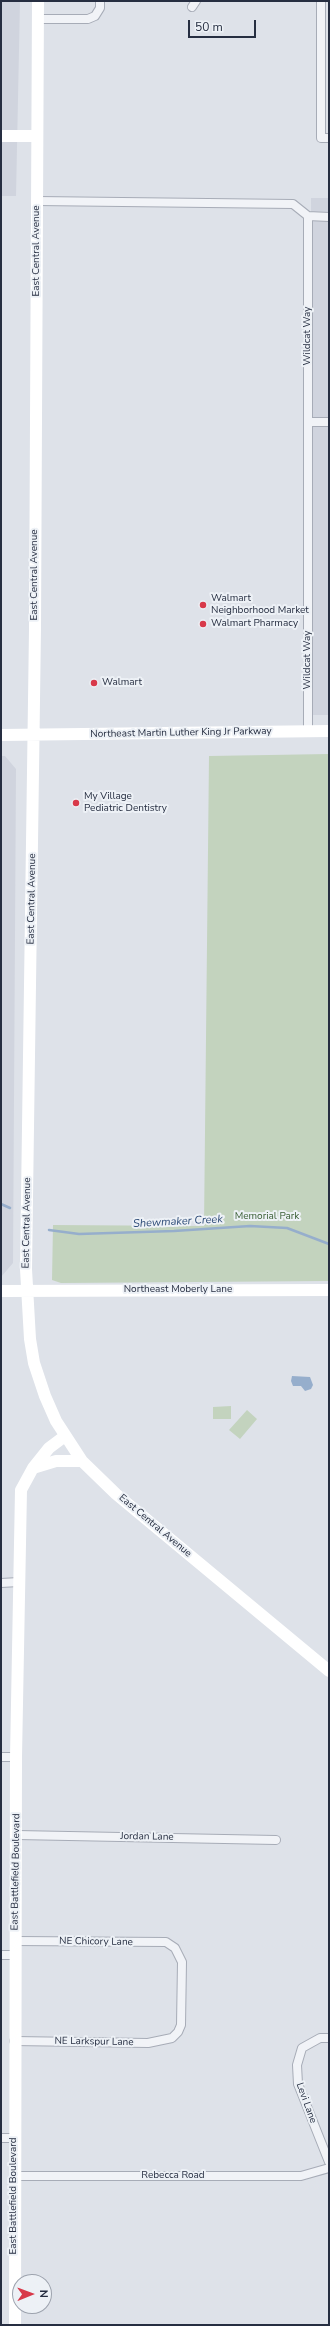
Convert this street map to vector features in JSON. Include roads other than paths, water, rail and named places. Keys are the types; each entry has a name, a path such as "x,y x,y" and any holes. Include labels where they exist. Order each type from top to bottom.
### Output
{"main road":[{"name":"East Central Avenue","path":"38,1 38,201 26,1291 28,1323 34,1363 45,1396 65,1436 82,1461 116,1494 329,1671"},
{"path":"1,136 37,136"},
{"name":"Northeast Martin Luther King Jr Parkway","path":"1,735 329,731"},
{"name":"Northeast Moberly Lane","path":"1,1291 329,1290"},
{"name":"East Battlefield Boulevard","path":"15,2325 16,2176 14,2138 14,2041 17,1835 16,1757 21,1490 33,1468 49,1448 65,1436"},
{"path":"33,1468 56,1462 82,1461"}],"street":[{"path":"38,19 88,19 95,16 100,8 100,1"},
{"path":"322,1 325,138"},
{"path":"38,201 293,204 308,216 329,217"},
{"name":"Wildcat Way","path":"308,216 308,731"},
{"path":"308,422 329,422"},
{"path":"1,1583 19,1582"},
{"path":"1,1757 16,1757"},
{"name":"Jordan Lane","path":"17,1835 276,1840"},
{"name":"NE Chicory Lane","path":"15,1940 166,1942 175,1948 182,1962 181,2024 178,2032 172,2038"},
{"path":"1,1955 15,1955"},
{"name":"NE Larkspur Lane","path":"14,2041 148,2043 172,2038"},
{"name":"Levi Lane","path":"329,2038 320,2038 302,2048 297,2065 298,2084 329,2162"},
{"path":"1,2138 14,2138"},
{"name":"Rebecca Road","path":"16,2176 301,2176 329,2168"}],"water":[{"path":"292,1376 310,1377 313,1385 311,1389 305,1391 301,1386 293,1386 291,1381"}],"waterway":[{"name":"Shewmaker Creek","path":"1,1204 10,1208"},
{"name":"Shewmaker Creek","path":"49,1230 79,1234 174,1231 250,1226 287,1228 329,1244"}],"place":[{"name":"Walmart Neighborhood Market","path":"203,605"},
{"name":"Walmart Pharmacy","path":"203,624"},
{"name":"Walmart","path":"94,683"},
{"name":"My Village Pediatric Dentistry","path":"76,803"}],"park label":[{"name":"Memorial Park","path":"267,1217"}]}
